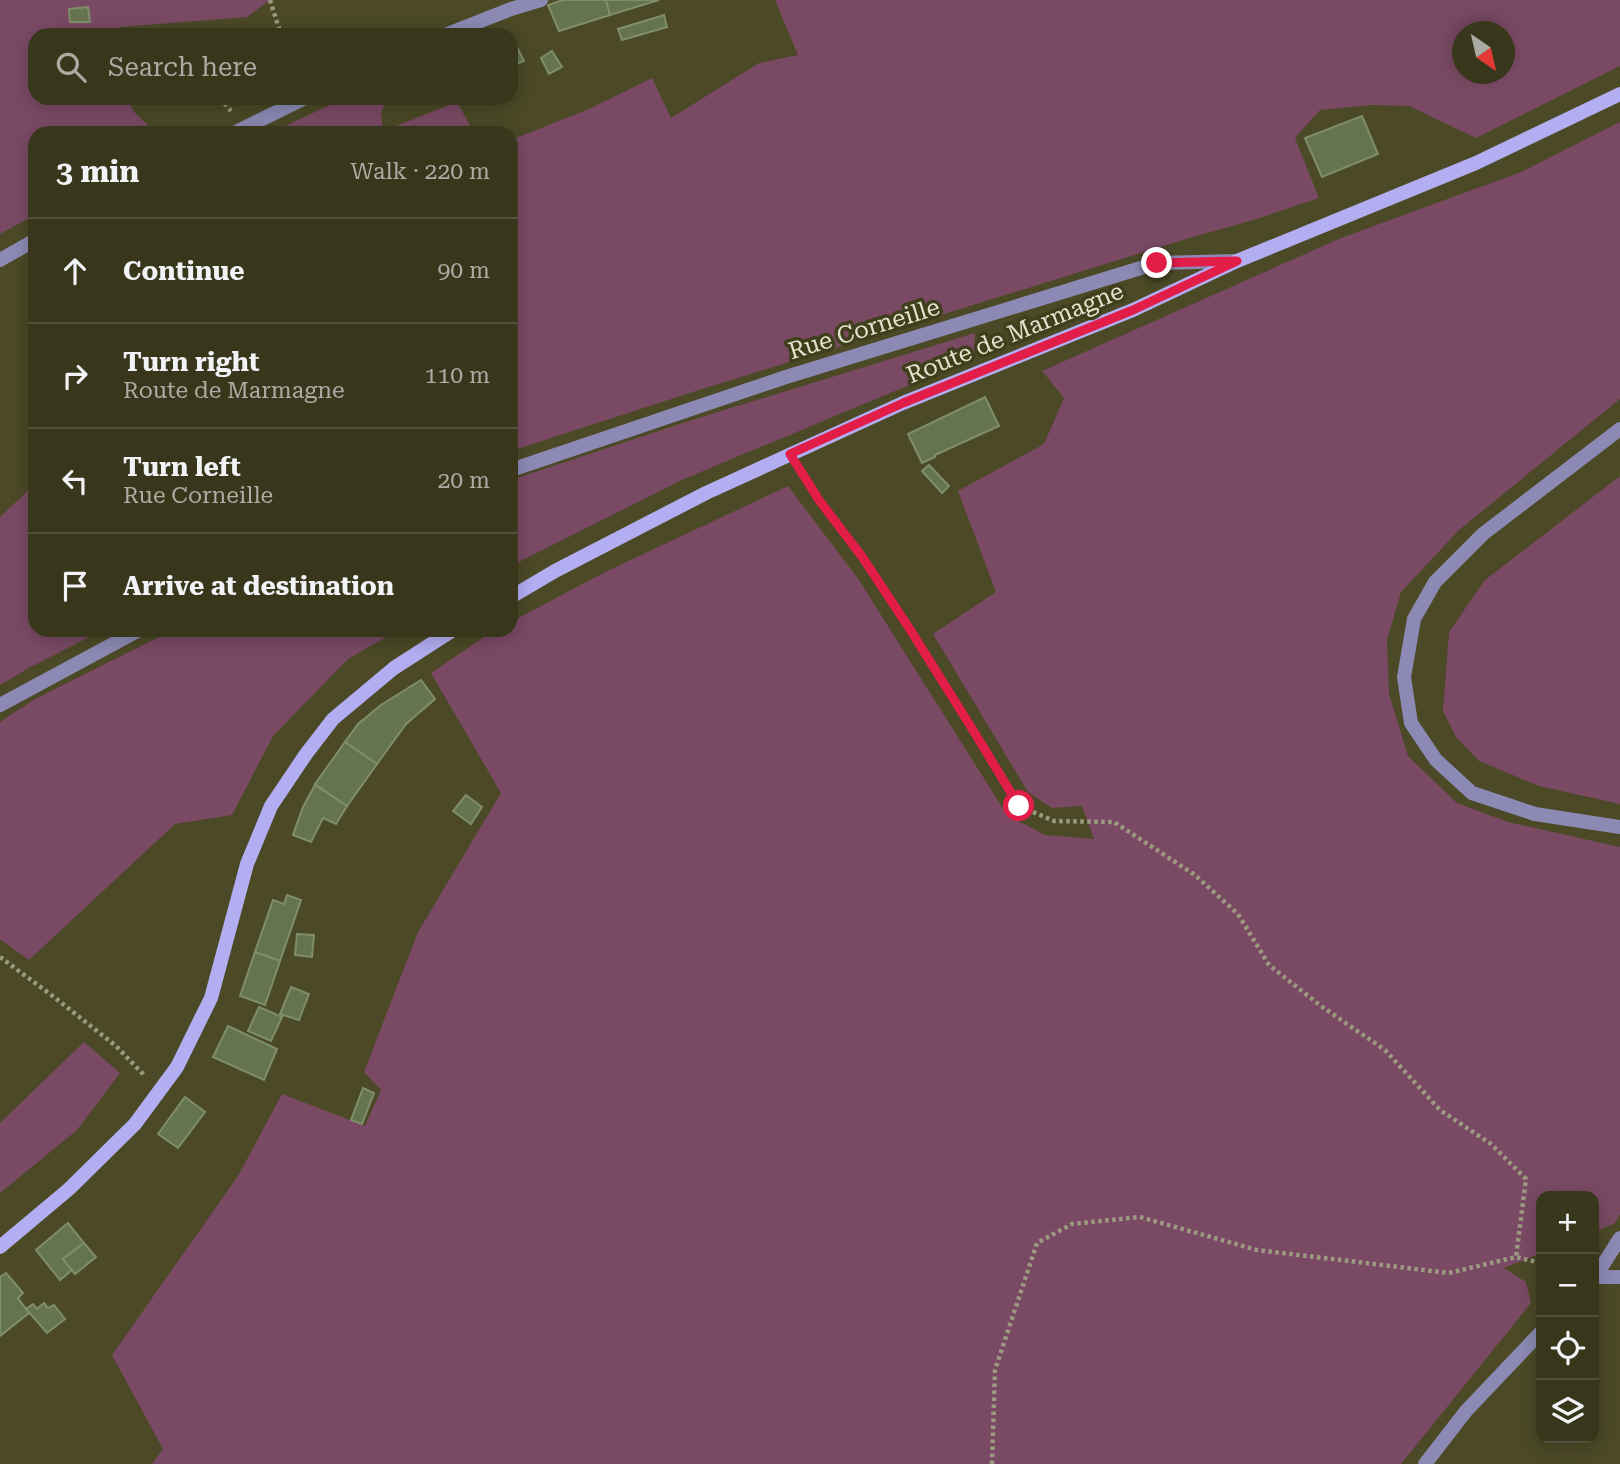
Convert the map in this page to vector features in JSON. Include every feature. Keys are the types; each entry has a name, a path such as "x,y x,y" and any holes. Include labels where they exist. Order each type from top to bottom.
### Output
{"street":[{"path":"463,28 541,0"},
{"name":"Route de Marmagne","path":"518,593 706,493 790,454 903,403 1133,310 1237,261 1476,163 1620,94"},
{"path":"248,126 292,105"},
{"path":"0,260 28,244"},
{"name":"Rue Corneille","path":"518,468 786,377 1157,263 1237,261"},
{"path":"1620,429 1483,534 1435,582 1414,619 1404,677 1411,723 1436,760 1472,793 1535,814 1620,827"},
{"path":"0,705 126,637"},
{"path":"0,1247 69,1189 135,1124 177,1067 211,998 247,863 271,806 306,754 333,719 394,668 442,637"},
{"path":"1599,1272 1620,1238"},
{"path":"1599,1278 1620,1276"},
{"path":"1425,1464 1466,1411 1536,1337"}],"path":[{"path":"270,0 279,28"},
{"path":"790,454 911,631 1019,806 1054,821 1114,822 1195,876 1238,914 1269,965 1321,1006 1385,1050 1440,1110 1492,1144 1526,1179 1516,1257"},
{"path":"0,957 116,1046 160,1090"},
{"path":"992,1464 995,1370 1037,1244 1072,1224 1140,1217 1257,1250 1448,1273 1516,1257 1536,1262"}],"shaded area":[{"path":"0,0 270,0 247,17 120,28 28,28 28,105 130,105 149,126 28,126 28,219 0,234"},
{"path":"775,0 1620,0 1620,66 1476,138 1409,106 1371,105 1320,110 1295,138 1319,198 518,449 518,137 591,108 652,78 671,118 759,63 798,55"},
{"path":"330,105 384,105 381,112 382,126 285,126"},
{"path":"449,105 459,105 470,126 396,126"},
{"path":"1620,122 1620,399 1459,530 1401,592 1387,640 1389,694 1408,756 1457,803 1508,822 1620,847 1620,1214 1615,1223 1599,1230 1599,1191 1536,1191 1536,1255 1504,1268 1526,1282 1531,1303 1401,1464 152,1464 163,1449 112,1355 238,1176 282,1094 365,1126 381,1090 364,1072 418,932 501,793 431,673 484,637 518,637 518,618 605,572 788,486 859,580 1007,815 1045,835 1094,839 1082,806 1052,808 1028,792 933,634 996,592 958,491 1044,444 1064,398 1042,371 1341,238 1521,172"},
{"path":"975,333 974,358 684,479 518,562 518,478 692,420"},
{"path":"1620,476 1620,804 1539,786 1479,761 1456,737 1443,711 1449,632 1485,580"},
{"path":"28,491 28,637 89,637 0,685 0,517"},
{"path":"159,637 386,637 348,659 273,736 232,815 175,824 29,960 0,939 0,722 35,699"},
{"path":"84,1042 120,1073 77,1130 0,1193 0,1123"}],"building":[{"path":"563,0 606,0 610,15 559,31 548,5"},
{"path":"606,0 659,0 610,15"},
{"path":"88,7 90,22 70,22 69,9"},
{"path":"664,15 667,27 622,40 618,29"},
{"path":"518,49 524,61 518,63"},
{"path":"552,51 562,67 549,74 541,58"},
{"path":"1362,116 1378,154 1322,177 1305,138"},
{"path":"985,397 999,426 922,463 908,434"},
{"path":"929,465 949,486 942,493 922,471"},
{"path":"421,680 435,699 406,724 377,764 345,742 358,724 381,705"},
{"path":"345,742 377,764 347,806 315,784"},
{"path":"315,785 347,806 336,824 323,818 311,842 293,835 303,807"},
{"path":"466,795 482,807 471,824 453,811"},
{"path":"287,895 301,900 280,961 255,952 273,900 284,904"},
{"path":"297,934 314,935 312,957 295,955"},
{"path":"255,952 280,961 265,1005 240,996"},
{"path":"291,987 309,994 299,1020 280,1014"},
{"path":"259,1007 282,1017 271,1041 248,1031"},
{"path":"228,1026 277,1049 264,1080 213,1057"},
{"path":"363,1088 374,1093 362,1124 351,1120"},
{"path":"185,1097 205,1112 178,1148 158,1134"},
{"path":"68,1223 84,1243 63,1259 72,1270 60,1280 36,1250"},
{"path":"84,1243 96,1257 75,1274 63,1259"},
{"path":"6,1273 23,1293 18,1298 29,1313 0,1336 0,1277"},
{"path":"44,1303 48,1308 54,1305 65,1319 47,1333 26,1309 33,1304 37,1309"}],"route":[{"path":"1019,806 911,631 790,454 903,403 1133,310 1237,261 1157,263"}]}
